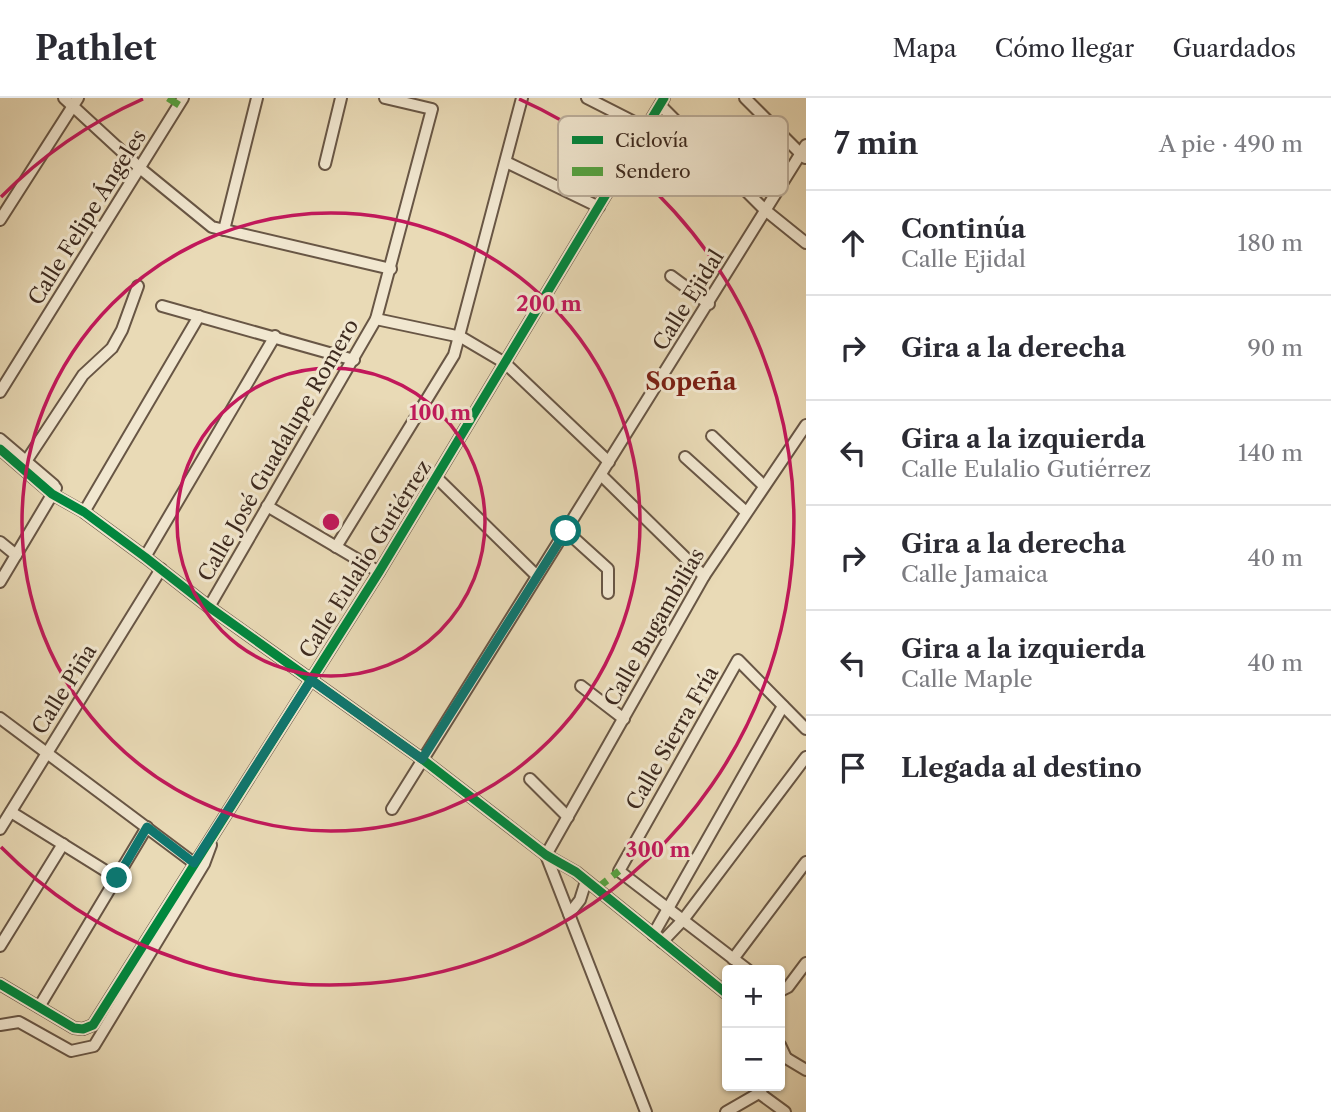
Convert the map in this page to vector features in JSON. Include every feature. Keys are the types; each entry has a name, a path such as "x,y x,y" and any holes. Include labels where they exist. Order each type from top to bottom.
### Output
{"street":[{"path":"64,98 76,102 141,169 212,227 391,269"},
{"name":"Calle Felipe Ángeles","path":"0,392 183,98"},
{"path":"225,230 257,98"},
{"path":"325,164 341,98"},
{"name":"Calle José Guadalupe Romero","path":"209,607 355,360 376,319 432,109 385,98"},
{"path":"336,547 454,355 461,337 522,98"},
{"path":"587,98 622,116"},
{"path":"748,99 766,116"},
{"path":"662,101 676,116"},
{"path":"0,220 76,102"},
{"path":"788,137 804,152"},
{"name":"Calle Ejidal","path":"788,176 804,152"},
{"path":"506,162 558,187"},
{"path":"576,196 599,207"},
{"name":"Calle Eulalio Gutiérrez","path":"39,1007 74,1028 83,1029 93,1025 379,572 606,196"},
{"path":"752,196 806,243"},
{"name":"Calle Ejidal","path":"392,809 774,196"},
{"path":"671,276 709,304"},
{"path":"25,463 83,375 112,348 122,330 138,286"},
{"path":"162,306 355,360"},
{"path":"84,512 199,316"},
{"path":"376,319 461,337 505,363 609,462"},
{"path":"145,556 275,337"},
{"name":"Calle Bugambilias","path":"546,855 704,576 806,425"},
{"path":"712,436 764,486"},
{"path":"0,439 64,499 145,556 209,607 422,759 546,855 586,881 722,990"},
{"path":"0,449 25,463"},
{"path":"685,457 746,512"},
{"path":"601,475 704,576"},
{"path":"437,478 537,576"},
{"path":"0,582 54,491"},
{"path":"267,506 379,572"},
{"path":"566,531 608,569 608,593"},
{"path":"0,542 16,555"},
{"name":"Calle Piña","path":"0,829 161,569"},
{"name":"Calle Sierra Fría","path":"669,909 619,871 738,660 783,706"},
{"path":"581,686 624,719"},
{"path":"658,938 669,909 783,706 806,729"},
{"path":"0,718 48,751 194,863"},
{"path":"658,938 683,920 806,757"},
{"path":"530,779 568,817"},
{"path":"11,812 117,878"},
{"path":"0,984 39,1007 147,827"},
{"path":"0,1025 19,1022 71,1051 94,1046 204,864 216,829"},
{"path":"0,946 63,844"},
{"path":"546,855 646,1112"},
{"path":"733,959 806,862"},
{"path":"569,914 580,900 586,881"},
{"path":"669,909 741,965"},
{"path":"785,988 806,963"},
{"path":"785,1063 806,1070"},
{"path":"726,1112 759,1091"},
{"path":"764,1091 785,1112"}],"marked path":[{"path":"168,98 179,105"},
{"path":"596,889 619,871"}],"cycle path":[{"path":"653,116 664,98"},
{"path":"0,984 74,1028 83,1029 93,1025 379,572 605,196"},
{"path":"0,449 52,494 84,512 209,607 422,759 546,855 576,872 722,990"}],"district":[{"name":"Sopeña","path":"691,381"}],"route":[{"path":"117,878 147,827 194,863 311,680 422,759 566,531"}]}
